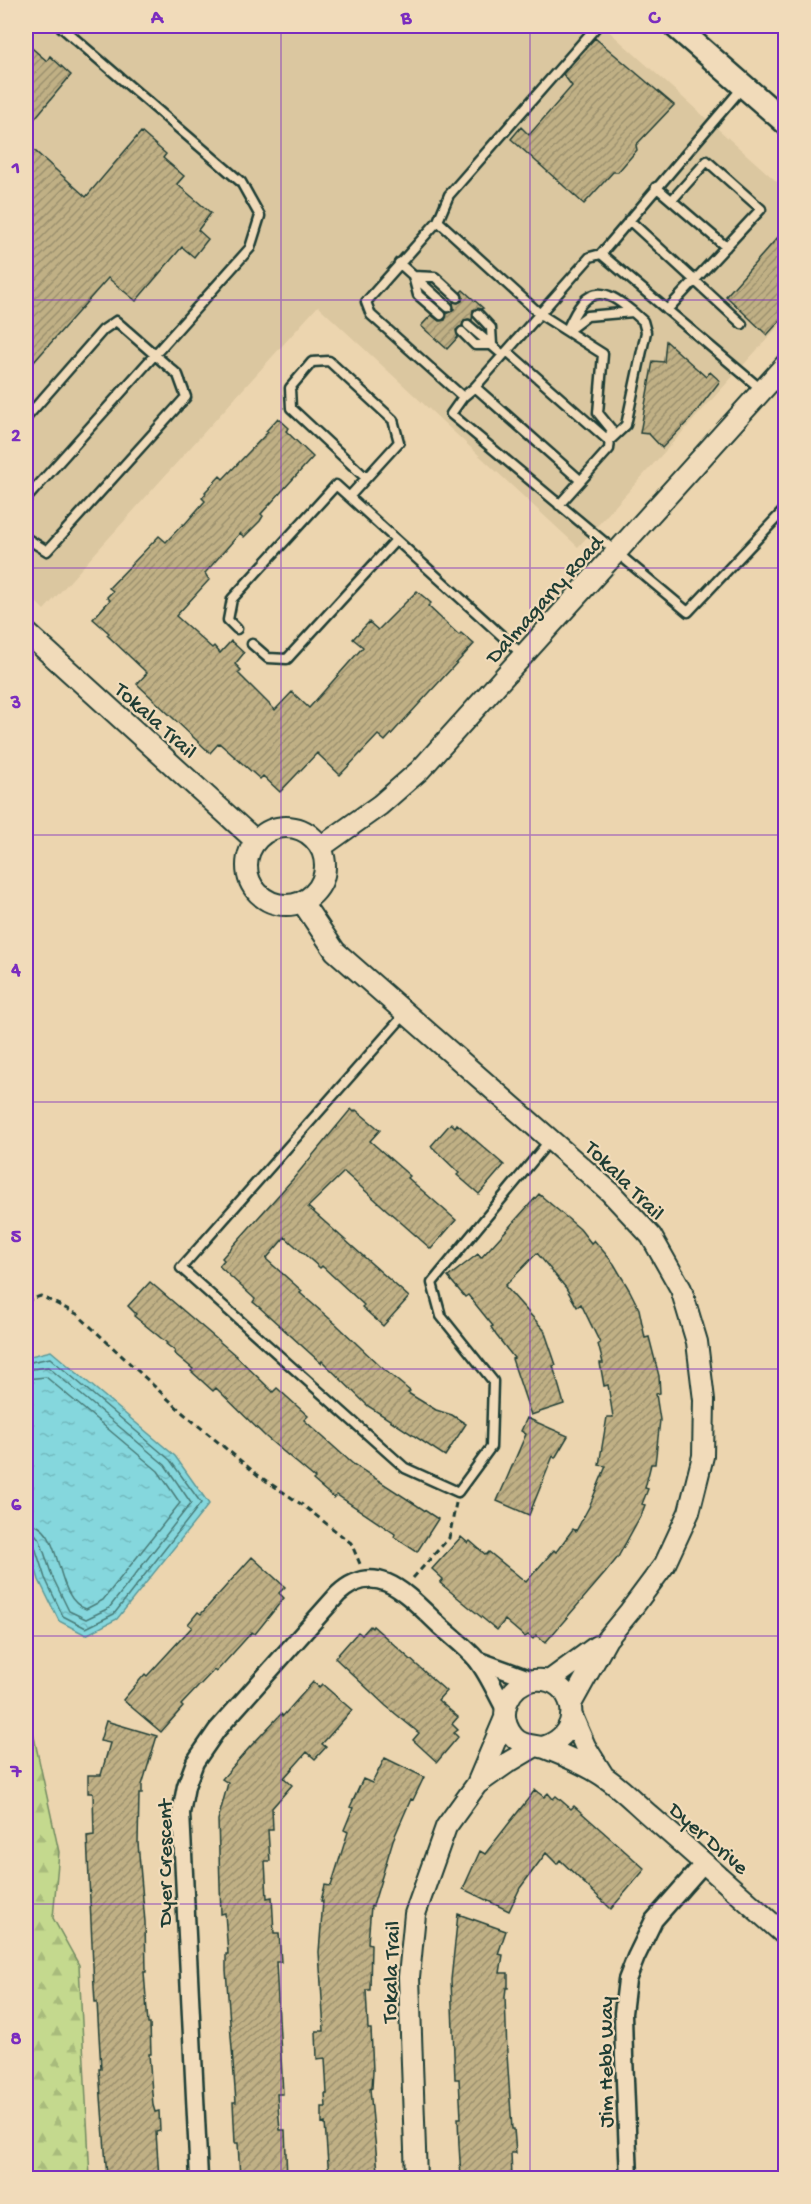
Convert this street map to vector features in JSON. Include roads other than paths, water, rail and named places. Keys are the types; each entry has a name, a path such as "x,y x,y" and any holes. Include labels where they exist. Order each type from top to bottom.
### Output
{"main road":[{"path":"675,26 786,123"}],"street":[{"name":"Dalmagarry Road","path":"321,847 380,805 420,770 616,552 773,387 786,364"},
{"name":"Tokala Trail","path":"26,632 256,841"},
{"path":"290,827 303,830 321,847 325,866 321,885 313,895 302,902 290,905 276,904 264,899 255,890 249,878 247,865 249,852 265,832 290,827"},
{"name":"Tokala Trail","path":"302,902 335,951 610,1192 651,1236 681,1289 697,1342 704,1400 703,1456 689,1512 665,1564 607,1639 571,1710"},
{"name":"Dyer Crescent","path":"199,2178 181,1813 186,1786 195,1762 217,1730 338,1594 345,1588 366,1580 372,1578 384,1581 401,1590 477,1660"},
{"name":"Tokala Trail","path":"540,1681 570,1667 607,1639"},
{"path":"477,1660 558,1687 566,1695 571,1710 569,1727 563,1737 554,1744 538,1747 523,1744 514,1737 508,1728 505,1713 477,1660"},
{"path":"505,1713 508,1698 514,1690 522,1684 540,1681"},
{"name":"Dyer Drive","path":"571,1710 585,1746 603,1775 786,1936"},
{"name":"Tokala Trail","path":"416,2178 409,1977 415,1914 446,1827 477,1784 505,1713"},
{"name":"Tokala Trail","path":"477,1784 507,1763 538,1747"},
{"name":"Dyer Drive","path":"538,1747 603,1775"},
{"name":"Jim Hebb Way","path":"629,2178 623,2045 623,2013 627,1980 654,1920 705,1863"}],"lane":[{"path":"26,499 250,248 260,216 241,182 60,26"},
{"path":"463,397 371,315 366,302 438,221 449,195 597,26"},
{"path":"744,86 601,254 591,257 475,387 463,397 451,414 688,612 786,508"},
{"path":"667,310 760,209 706,161 672,200"},
{"path":"656,188 726,247"},
{"path":"629,220 742,324"},
{"path":"438,221 540,314 603,354 598,413 610,429 609,449 559,505"},
{"path":"601,254 667,310 773,387"},
{"path":"399,263 448,307"},
{"path":"413,276 435,277 457,297"},
{"path":"413,276 418,295 441,315"},
{"path":"567,331 578,306 593,295 610,296 643,321 646,332 626,424 609,441"},
{"path":"567,331 587,316 633,312"},
{"path":"478,314 491,328 492,345"},
{"path":"26,418 103,330 116,321 178,375 186,397 47,551 26,538"},
{"path":"468,325 505,353 609,441"},
{"path":"462,332 475,345 492,345"},
{"path":"349,497 399,442 393,420 329,361 312,362 290,388 291,408 366,478"},
{"path":"475,387 580,480"},
{"path":"237,629 228,620 232,599 336,485 523,656"},
{"path":"252,644 268,658 287,659 396,540"},
{"path":"406,1013 181,1268 405,1468 458,1492 490,1446 493,1381 441,1316 432,1283 550,1140"}],"water":[{"path":"51,1351 175,1456 209,1504 117,1619 86,1635 59,1621 39,1580 26,1537 26,1357"}]}
